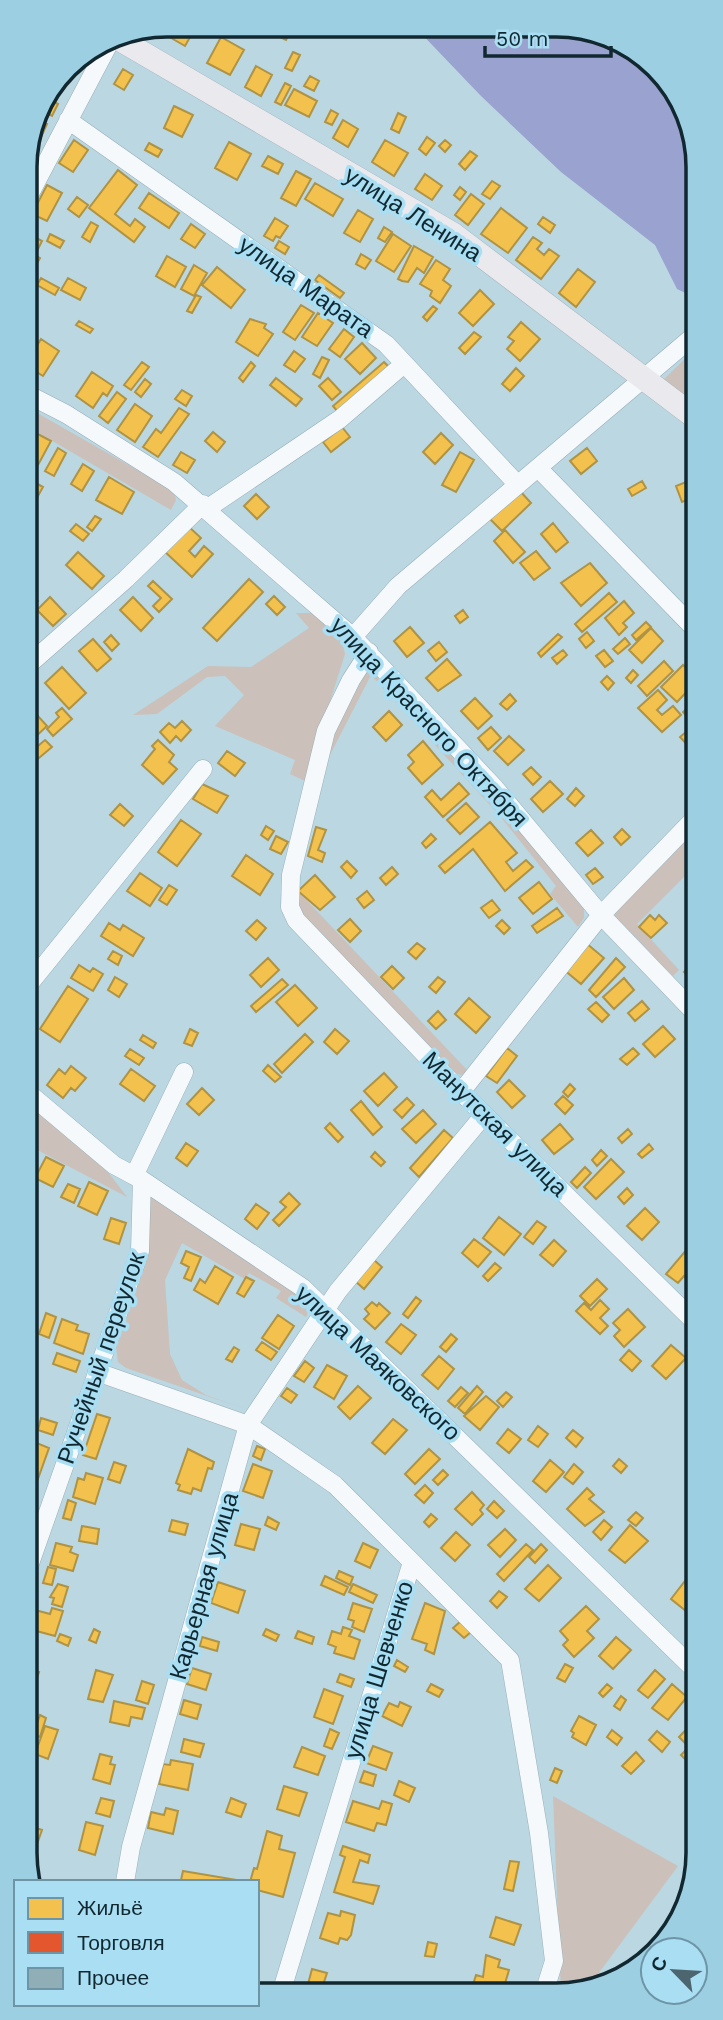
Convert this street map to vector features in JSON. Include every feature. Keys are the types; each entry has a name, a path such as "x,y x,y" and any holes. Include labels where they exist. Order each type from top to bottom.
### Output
{"main road":[{"name":"улица Ленина","path":"127,43 453,234 686,410"}],"street":[{"path":"37,180 103,53"},
{"name":"улица Марата","path":"68,120 386,344 518,485"},
{"path":"353,636 398,586 686,342"},
{"path":"37,657 206,506 340,419 404,364"},
{"name":"улица Красного Октября","path":"37,400 138,458 206,506 353,636 495,788 601,915 686,1004"},
{"path":"538,468 686,621"},
{"name":"Манутская улица","path":"369,652 351,680 326,731 291,875 290,907 296,920 461,1092 686,1313"},
{"path":"37,974 203,769"},
{"path":"461,1092 601,915 686,827"},
{"path":"138,1178 184,1072"},
{"name":"улица Маяковского","path":"37,1100 114,1164 303,1289 686,1661"},
{"name":"Карьерная улица","path":"125,1880 131,1847 248,1425 338,1291 484,1115"},
{"name":"Ручейный переулок","path":"37,1543 140,1251 138,1178"},
{"path":"97,1372 248,1425 335,1485 412,1562"},
{"name":"улица Шевченко","path":"284,1983 412,1562 510,1660 539,1833 554,1961 547,1983"}],"shaded area":[{"path":"686,358 686,399 662,381"},
{"path":"37,413 174,491 176,500 171,510 37,432"},
{"path":"296,613 322,613 340,633 345,654 305,781 290,774 295,760 215,726 244,695 225,676 207,677 157,714 133,715 208,666 251,667 309,628"},
{"path":"369,669 377,669 584,901 584,918 578,927 550,894 556,886 500,816 371,675 329,757 337,722"},
{"path":"686,834 686,875 637,924 679,970 673,976 615,916 615,909"},
{"path":"296,889 468,1071 461,1075 446,1069 295,905"},
{"path":"37,1109 108,1172 127,1197 37,1150"},
{"path":"153,1195 297,1295 309,1309 306,1317 276,1298 281,1291 249,1273 245,1279 182,1243 165,1280 170,1354 182,1380 206,1395 245,1409 126,1368 118,1362 116,1346 145,1264 150,1197"},
{"path":"553,1796 678,1866 596,1977 561,1983"}],"water":[{"path":"425,37 582,39 621,54 648,75 669,102 684,141 686,293 677,289 655,245 561,172 481,96"}],"building: Жильё":[{"path":"169,37 190,37 185,46"},
{"path":"221,37 244,50 230,75 207,63"},
{"path":"293,52 300,55 292,71 285,68"},
{"path":"256,66 272,75 261,96 245,87"},
{"path":"123,69 133,75 124,90 114,84"},
{"path":"310,76 319,81 314,91 304,86"},
{"path":"285,83 291,86 281,105 275,102"},
{"path":"294,89 317,101 309,117 285,105"},
{"path":"54,102 58,104 52,116 48,114"},
{"path":"174,106 193,115 182,137 164,128"},
{"path":"331,110 338,114 332,125 325,122"},
{"path":"398,113 406,117 399,133 391,129"},
{"path":"343,120 358,129 348,147 333,138"},
{"path":"45,123 47,124 39,142"},
{"path":"427,137 435,143 426,155 419,149"},
{"path":"74,140 88,150 73,172 59,163"},
{"path":"385,140 408,153 394,176 372,162"},
{"path":"445,140 451,145 445,152 439,146"},
{"path":"229,142 251,154 237,180 215,168"},
{"path":"149,143 162,150 158,157 145,150"},
{"path":"470,151 477,156 465,170 459,164"},
{"path":"268,156 283,164 278,174 262,166"},
{"path":"118,170 137,185 115,214 130,226 135,219 145,227 134,242 89,208"},
{"path":"296,171 311,179 296,206 281,198"},
{"path":"425,174 442,186 432,200 415,189"},
{"path":"492,181 500,186 490,199 482,194"},
{"path":"315,183 343,199 333,216 305,199"},
{"path":"47,185 62,193 47,221 37,216 37,204"},
{"path":"460,187 466,192 460,200 454,195"},
{"path":"149,193 179,213 169,228 139,208"},
{"path":"471,194 484,204 468,225 455,215"},
{"path":"77,197 88,205 79,217 68,209"},
{"path":"501,208 527,228 508,253 481,234"},
{"path":"358,210 373,219 360,242 344,233"},
{"path":"543,217 555,225 550,233 538,224"},
{"path":"275,218 288,226 280,238 276,236 273,241 264,236"},
{"path":"91,222 98,226 90,242 82,237"},
{"path":"191,224 205,234 195,248 181,239"},
{"path":"384,227 392,232 385,242 378,238"},
{"path":"50,234 64,241 60,248 47,241"},
{"path":"393,234 411,246 394,272 376,261"},
{"path":"533,237 542,243 537,249 544,255 549,249 559,256 541,279 516,260"},
{"path":"37,238 42,241 37,251"},
{"path":"279,241 289,247 285,254 275,248"},
{"path":"414,246 433,257 424,273 417,268 408,282 402,281 398,279"},
{"path":"361,254 371,260 365,269 356,264"},
{"path":"167,256 186,267 175,287 156,276"},
{"path":"436,260 450,269 443,280 451,286 440,303 430,296 432,291 420,284"},
{"path":"194,265 207,273 194,296 181,289"},
{"path":"217,267 245,290 231,308 202,285"},
{"path":"578,269 595,282 576,307 559,293"},
{"path":"319,275 344,293 340,298 315,280"},
{"path":"41,278 59,288 55,295 37,285"},
{"path":"68,278 86,288 80,300 61,290"},
{"path":"480,290 494,304 473,326 459,313"},
{"path":"196,295 201,297 192,313 187,311"},
{"path":"301,305 314,313 295,340 283,332"},
{"path":"433,306 437,309 427,321 423,317"},
{"path":"318,313 333,323 317,346 302,337"},
{"path":"250,319 266,324 264,328 273,334 258,356 236,342"},
{"path":"79,321 93,329 90,333 76,325"},
{"path":"521,322 540,339 520,361 507,349 514,341 508,337"},
{"path":"344,329 354,337 340,357 329,349"},
{"path":"474,332 481,337 465,354 459,348"},
{"path":"41,339 59,351 43,376 37,372 37,346"},
{"path":"362,343 376,358 360,374 345,359"},
{"path":"294,351 305,359 295,372 284,365"},
{"path":"322,357 329,360 320,378 313,374"},
{"path":"142,362 149,367 131,390 124,385"},
{"path":"251,362 255,366 243,382 239,378"},
{"path":"384,362 390,368 338,412 333,406"},
{"path":"516,368 524,376 510,391 502,384"},
{"path":"92,372 113,386 107,396 103,393 93,408 76,396"},
{"path":"276,378 302,399 296,406 270,385"},
{"path":"328,378 341,392 332,400 319,386"},
{"path":"145,379 151,384 141,397 135,392"},
{"path":"182,390 192,396 186,406 175,399"},
{"path":"117,392 126,399 108,423 99,416"},
{"path":"135,404 152,416 135,442 117,430"},
{"path":"179,408 189,414 158,457 143,447 156,429 161,433"},
{"path":"342,427 350,437 331,452 323,442"},
{"path":"213,432 225,442 217,452 205,441"},
{"path":"441,433 453,445 435,464 423,452"},
{"path":"37,434 51,441 37,464"},
{"path":"58,448 66,453 54,476 45,471"},
{"path":"587,448 597,461 581,474 570,461"},
{"path":"181,452 195,460 187,473 173,465"},
{"path":"460,452 474,460 456,492 442,485"},
{"path":"83,464 94,471 82,491 71,484"},
{"path":"109,477 134,492 122,514 96,500"},
{"path":"642,481 646,488 632,496 628,489"},
{"path":"686,482 686,500 682,502 676,486"},
{"path":"37,484 43,487 37,498"},
{"path":"520,491 531,503 502,531 490,519"},
{"path":"256,494 269,507 257,519 244,506"},
{"path":"95,516 101,519 92,531 87,527"},
{"path":"553,523 568,542 556,552 541,534"},
{"path":"76,524 89,534 83,541 70,531"},
{"path":"188,526 201,538 189,551 195,557 204,546 213,554 192,577 164,551"},
{"path":"505,530 525,552 513,563 494,541"},
{"path":"536,551 550,568 534,580 520,563"},
{"path":"78,552 104,576 92,589 66,565"},
{"path":"590,563 607,583 581,606 561,583"},
{"path":"249,579 263,592 217,641 203,628"},
{"path":"153,581 172,599 159,612 153,606 161,598 148,586"},
{"path":"609,593 617,602 582,632 575,624"},
{"path":"274,596 285,607 277,615 266,604"},
{"path":"50,597 66,614 53,626 37,610"},
{"path":"133,597 153,618 141,631 120,610"},
{"path":"624,601 634,613 623,623 627,627 619,635 605,618"},
{"path":"463,610 468,617 460,623 455,616"},
{"path":"646,622 651,627 636,640 632,635"},
{"path":"410,627 424,643 407,657 394,641"},
{"path":"651,628 663,641 642,663 629,650"},
{"path":"587,632 594,641 586,648 579,639"},
{"path":"558,634 562,637 541,657 538,653"},
{"path":"111,635 119,644 112,651 104,642"},
{"path":"625,638 630,644 618,654 613,649"},
{"path":"93,639 111,659 97,671 79,651"},
{"path":"439,642 447,652 436,661 428,651"},
{"path":"563,650 567,655 557,664 552,658"},
{"path":"604,650 613,661 605,667 596,656"},
{"path":"447,659 461,675 438,691 426,678"},
{"path":"664,661 673,671 647,696 638,686"},
{"path":"683,665 686,668 686,693 677,702 661,687"},
{"path":"62,667 86,693 69,709 45,683"},
{"path":"633,670 638,675 631,683 626,678"},
{"path":"607,676 614,683 608,690 601,682"},
{"path":"658,690 667,700 657,710 662,715 673,706 681,715 662,732 638,708"},
{"path":"510,694 516,701 507,710 500,704"},
{"path":"475,698 492,716 478,729 461,711"},
{"path":"62,708 72,719 53,736 47,729 59,717 56,713"},
{"path":"389,711 402,725 386,741 373,727"},
{"path":"37,715 47,726 37,735"},
{"path":"182,721 191,730 181,741 176,736 170,743 160,732 169,723 175,728"},
{"path":"491,727 501,738 488,750 478,738"},
{"path":"686,732 686,743 680,737"},
{"path":"509,736 524,750 508,765 494,751"},
{"path":"45,740 52,747 37,760 37,747"},
{"path":"158,740 174,755 169,762 177,769 163,784 142,765 155,749 152,746"},
{"path":"423,741 443,765 422,784 408,768 414,762 408,755"},
{"path":"227,751 245,763 235,776 218,763"},
{"path":"531,767 541,777 533,785 523,774"},
{"path":"550,781 563,794 543,812 531,799"},
{"path":"459,783 469,794 443,817 425,797 432,790 441,800"},
{"path":"202,784 228,796 217,813 193,799"},
{"path":"576,788 584,796 575,806 567,799"},
{"path":"466,803 479,817 460,834 447,820"},
{"path":"120,804 133,816 124,826 110,815"},
{"path":"181,820 201,834 177,866 158,852"},
{"path":"490,822 517,853 506,862 513,871 526,860 533,867 505,891 473,849 445,873 439,866"},
{"path":"266,826 274,831 268,840 261,835"},
{"path":"316,827 326,830 318,850 325,853 322,862 308,856"},
{"path":"622,829 630,837 621,845 614,837"},
{"path":"591,830 603,843 588,856 576,843"},
{"path":"431,834 436,839 426,848 422,843"},
{"path":"276,836 288,842 281,854 270,849"},
{"path":"246,855 273,874 260,895 232,876"},
{"path":"347,861 357,871 351,878 341,867"},
{"path":"392,867 398,874 386,885 380,878"},
{"path":"595,868 603,877 593,884 586,875"},
{"path":"140,873 162,888 150,906 127,891"},
{"path":"315,875 335,897 320,910 298,891"},
{"path":"539,882 552,899 533,914 519,898"},
{"path":"169,885 177,890 167,905 159,900"},
{"path":"367,891 374,900 364,908 357,899"},
{"path":"492,900 500,910 489,918 481,908"},
{"path":"557,908 563,916 537,933 532,926"},
{"path":"650,915 655,920 659,915 667,923 651,938 639,927"},
{"path":"350,919 361,931 350,942 338,930"},
{"path":"257,920 266,928 256,940 246,931"},
{"path":"502,920 510,928 504,934 496,926"},
{"path":"109,923 120,930 123,925 144,938 133,956 101,936"},
{"path":"417,943 425,949 416,959 408,952"},
{"path":"586,943 604,958 581,984 563,969"},
{"path":"113,951 122,956 118,965 108,959"},
{"path":"268,958 279,970 261,987 250,975"},
{"path":"616,958 625,967 596,997 589,990"},
{"path":"79,965 90,972 93,968 103,974 93,991 71,978"},
{"path":"392,966 404,978 393,989 381,977"},
{"path":"115,977 127,984 119,997 108,990"},
{"path":"438,977 445,982 436,993 429,987"},
{"path":"624,978 634,990 614,1009 603,997"},
{"path":"282,979 288,985 256,1012 251,1006"},
{"path":"295,985 317,1008 298,1026 276,1002"},
{"path":"68,986 88,999 60,1042 40,1029"},
{"path":"469,998 490,1017 476,1033 455,1014"},
{"path":"642,1001 649,1009 635,1021 628,1013"},
{"path":"596,1002 609,1015 602,1022 588,1009"},
{"path":"438,1011 446,1020 436,1029 428,1021"},
{"path":"663,1026 675,1039 655,1057 643,1044"},
{"path":"190,1029 198,1033 192,1046 184,1043"},
{"path":"335,1029 349,1041 337,1054 324,1042"},
{"path":"305,1034 313,1042 282,1073 274,1064"},
{"path":"143,1035 156,1043 153,1048 140,1040"},
{"path":"507,1048 517,1056 497,1083 486,1076"},
{"path":"633,1048 639,1054 627,1065 620,1059"},
{"path":"130,1049 144,1058 139,1065 125,1056"},
{"path":"268,1065 281,1077 275,1082 263,1071"},
{"path":"71,1066 86,1078 75,1091 71,1088 63,1098 47,1085 59,1069 65,1074"},
{"path":"131,1069 155,1086 144,1101 120,1084"},
{"path":"384,1073 397,1087 378,1106 364,1091"},
{"path":"509,1080 525,1096 512,1108 497,1092"},
{"path":"570,1084 575,1089 568,1097 563,1092"},
{"path":"202,1088 214,1100 199,1115 187,1104"},
{"path":"563,1096 573,1105 565,1114 555,1104"},
{"path":"407,1098 414,1105 402,1118 394,1110"},
{"path":"361,1101 382,1127 373,1135 351,1110"},
{"path":"423,1110 436,1124 416,1143 402,1129"},
{"path":"330,1123 343,1137 338,1142 325,1128"},
{"path":"560,1124 573,1139 554,1154 542,1140"},
{"path":"628,1129 632,1134 622,1143 618,1138"},
{"path":"444,1130 453,1138 419,1177 410,1168"},
{"path":"186,1143 198,1151 187,1166 176,1158"},
{"path":"649,1144 653,1149 642,1158 638,1154"},
{"path":"601,1150 607,1156 597,1166 592,1160"},
{"path":"375,1152 385,1162 381,1166 371,1157"},
{"path":"46,1157 64,1166 53,1187 37,1179"},
{"path":"611,1159 624,1172 596,1199 584,1187"},
{"path":"585,1167 591,1173 577,1188 571,1182"},
{"path":"89,1182 108,1191 97,1215 78,1206"},
{"path":"68,1184 80,1189 74,1203 61,1197"},
{"path":"627,1188 633,1195 624,1204 618,1197"},
{"path":"289,1193 300,1204 279,1226 273,1220 286,1207 280,1202"},
{"path":"256,1204 269,1213 257,1229 245,1219"},
{"path":"645,1208 659,1222 642,1240 627,1226"},
{"path":"499,1217 521,1234 504,1255 483,1238"},
{"path":"111,1218 126,1223 119,1244 104,1239"},
{"path":"537,1221 546,1227 533,1244 524,1237"},
{"path":"474,1239 491,1252 478,1267 462,1253"},
{"path":"554,1240 566,1251 553,1266 540,1255"},
{"path":"686,1250 686,1278 684,1276 678,1283 666,1274"},
{"path":"186,1251 201,1257 191,1281 184,1278 189,1267 181,1263"},
{"path":"374,1260 382,1267 364,1289 355,1281"},
{"path":"495,1263 501,1268 488,1281 483,1276"},
{"path":"215,1266 233,1277 218,1304 194,1290 200,1279 205,1283"},
{"path":"246,1277 254,1281 244,1297 237,1293"},
{"path":"597,1279 607,1289 590,1306 580,1296"},
{"path":"416,1297 421,1301 408,1318 403,1314"},
{"path":"600,1300 609,1309 600,1318 608,1326 600,1334 576,1311 584,1303 591,1310"},
{"path":"372,1302 377,1306 379,1303 390,1313 375,1329 364,1319 369,1314 365,1309"},
{"path":"628,1309 645,1327 624,1347 614,1336 620,1330 613,1323"},
{"path":"46,1313 56,1317 49,1338 39,1334"},
{"path":"278,1315 294,1326 279,1349 262,1338"},
{"path":"62,1319 78,1325 76,1330 89,1334 83,1354 54,1343"},
{"path":"401,1324 416,1335 401,1354 386,1342"},
{"path":"451,1334 457,1339 446,1352 440,1347"},
{"path":"262,1342 277,1352 271,1360 256,1350"},
{"path":"671,1345 686,1358 666,1379 652,1366"},
{"path":"234,1347 239,1350 232,1362 226,1359"},
{"path":"629,1350 641,1361 632,1371 620,1360"},
{"path":"57,1353 80,1361 76,1372 53,1364"},
{"path":"439,1356 454,1369 438,1389 422,1375"},
{"path":"305,1361 314,1368 304,1382 294,1376"},
{"path":"327,1365 347,1376 334,1399 314,1387"},
{"path":"358,1386 371,1398 350,1419 338,1407"},
{"path":"477,1386 483,1392 465,1414 458,1408"},
{"path":"461,1387 468,1393 455,1407 448,1401"},
{"path":"287,1388 297,1395 291,1403 281,1396"},
{"path":"506,1392 512,1397 503,1407 497,1401"},
{"path":"486,1396 499,1407 480,1430 464,1416"},
{"path":"97,1414 110,1418 96,1459 83,1455"},
{"path":"41,1418 57,1423 53,1435 38,1430"},
{"path":"393,1419 407,1430 385,1454 372,1443"},
{"path":"538,1426 548,1434 538,1447 528,1440"},
{"path":"508,1429 521,1439 509,1453 497,1443"},
{"path":"573,1430 583,1438 576,1447 566,1438"},
{"path":"37,1443 49,1448 37,1482"},
{"path":"257,1446 265,1449 261,1460 253,1456"},
{"path":"188,1449 214,1462 212,1469 208,1468 201,1491 193,1488 191,1494 178,1490 180,1485 176,1483"},
{"path":"429,1449 440,1459 415,1484 405,1474"},
{"path":"619,1459 627,1466 621,1473 613,1466"},
{"path":"550,1460 564,1472 546,1492 533,1481"},
{"path":"114,1462 126,1466 120,1483 108,1479"},
{"path":"253,1464 272,1471 263,1498 243,1491"},
{"path":"574,1464 583,1472 573,1484 564,1477"},
{"path":"443,1470 448,1475 438,1485 433,1480"},
{"path":"86,1473 103,1478 95,1504 73,1497 78,1478 84,1480"},
{"path":"425,1485 433,1493 424,1503 415,1495"},
{"path":"587,1488 594,1495 589,1499 604,1512 585,1526 567,1509"},
{"path":"472,1492 484,1505 480,1510 483,1514 472,1525 455,1509"},
{"path":"68,1500 76,1503 71,1520 63,1518"},
{"path":"494,1501 504,1511 497,1518 487,1509"},
{"path":"636,1512 643,1518 636,1526 628,1520"},
{"path":"431,1514 437,1519 429,1527 424,1522"},
{"path":"268,1517 279,1523 276,1530 265,1525"},
{"path":"172,1520 188,1524 185,1535 169,1531"},
{"path":"604,1520 612,1527 601,1540 593,1532"},
{"path":"241,1524 260,1529 254,1550 235,1545"},
{"path":"630,1525 648,1541 625,1563 609,1550"},
{"path":"82,1526 99,1529 97,1544 79,1541"},
{"path":"505,1529 516,1540 500,1557 488,1545"},
{"path":"456,1532 470,1545 455,1561 441,1548"},
{"path":"56,1543 72,1547 70,1552 78,1555 73,1571 50,1565"},
{"path":"363,1543 378,1550 370,1568 355,1561"},
{"path":"526,1544 533,1550 504,1581 497,1574"},
{"path":"541,1544 547,1550 535,1563 529,1557"},
{"path":"548,1565 561,1578 539,1601 525,1589"},
{"path":"48,1567 56,1569 52,1585 43,1583"},
{"path":"339,1571 353,1577 350,1585 336,1578"},
{"path":"325,1576 348,1587 344,1595 321,1585"},
{"path":"685,1581 686,1582 686,1611 671,1599"},
{"path":"218,1582 245,1591 238,1613 211,1603"},
{"path":"58,1584 68,1587 62,1607 52,1604 54,1598 50,1597"},
{"path":"353,1584 377,1595 373,1603 349,1592"},
{"path":"499,1591 507,1597 497,1608 490,1601"},
{"path":"353,1603 372,1609 364,1632 352,1627 354,1621 348,1619"},
{"path":"425,1603 445,1611 434,1654 425,1650 427,1644 412,1639"},
{"path":"586,1606 599,1619 587,1631 594,1638 574,1657 563,1645 568,1640 560,1631"},
{"path":"52,1608 63,1611 55,1636 37,1631 37,1611 50,1614"},
{"path":"461,1621 471,1632 464,1638 453,1628"},
{"path":"343,1627 352,1630 349,1636 360,1640 354,1659 334,1653 336,1647 328,1644 332,1631 341,1634"},
{"path":"94,1629 100,1632 96,1643 89,1640"},
{"path":"266,1629 279,1635 276,1641 263,1635"},
{"path":"298,1631 314,1637 312,1644 295,1638"},
{"path":"60,1634 71,1638 68,1646 57,1641"},
{"path":"202,1637 219,1642 217,1651 200,1646"},
{"path":"616,1637 631,1650 613,1669 599,1656"},
{"path":"397,1660 408,1667 405,1672 394,1666"},
{"path":"565,1664 573,1668 565,1682 557,1678"},
{"path":"192,1668 211,1674 206,1690 187,1684"},
{"path":"96,1670 113,1675 103,1702 88,1699"},
{"path":"655,1670 665,1679 648,1698 638,1690"},
{"path":"340,1674 354,1679 351,1687 337,1682"},
{"path":"142,1681 154,1685 148,1704 136,1700"},
{"path":"431,1684 443,1690 439,1697 427,1691"},
{"path":"607,1684 612,1688 603,1697 599,1693"},
{"path":"672,1684 686,1696 668,1720 652,1708"},
{"path":"324,1689 343,1696 333,1724 314,1717"},
{"path":"621,1696 626,1700 620,1710 614,1706"},
{"path":"184,1700 201,1705 197,1719 180,1714"},
{"path":"114,1701 145,1708 142,1719 131,1717 129,1726 110,1722"},
{"path":"400,1702 411,1707 402,1726 382,1716 389,1703 398,1707"},
{"path":"40,1715 46,1718 40,1737 37,1736"},
{"path":"579,1716 596,1725 586,1745 572,1737 574,1733 571,1731"},
{"path":"45,1726 58,1730 48,1759 37,1755"},
{"path":"330,1729 339,1733 332,1749 324,1746"},
{"path":"612,1730 622,1738 617,1745 607,1737"},
{"path":"686,1730 686,1744 679,1737"},
{"path":"657,1731 670,1742 662,1752 649,1740"},
{"path":"184,1739 204,1744 200,1757 181,1752"},
{"path":"373,1746 392,1753 386,1770 366,1763"},
{"path":"302,1747 325,1756 318,1775 294,1767"},
{"path":"636,1752 644,1761 631,1774 622,1766"},
{"path":"100,1754 112,1757 110,1764 115,1765 110,1784 93,1779"},
{"path":"171,1760 193,1764 188,1790 159,1784 163,1764 170,1765"},
{"path":"555,1768 562,1771 557,1783 550,1780"},
{"path":"364,1771 376,1775 373,1786 360,1782"},
{"path":"399,1781 415,1788 409,1802 394,1795"},
{"path":"284,1786 307,1793 299,1816 277,1809"},
{"path":"101,1798 114,1801 110,1817 96,1813"},
{"path":"231,1798 246,1804 241,1817 226,1812"},
{"path":"353,1801 379,1809 382,1801 392,1804 386,1825 377,1823 374,1831 346,1822"},
{"path":"166,1808 178,1811 173,1834 148,1828 151,1812 164,1815"},
{"path":"86,1822 103,1826 95,1855 79,1850"},
{"path":"37,1828 42,1830 37,1844"},
{"path":"267,1831 282,1836 279,1849 295,1853 283,1897 259,1891 259,1880 251,1880 254,1868 257,1869"},
{"path":"343,1846 370,1855 368,1863 360,1860 353,1882 379,1886 373,1904 334,1892 345,1857 340,1855"},
{"path":"510,1861 519,1862 513,1891 504,1889"},
{"path":"183,1871 237,1880 181,1880"},
{"path":"341,1911 355,1915 351,1935 347,1940 340,1938 338,1944 320,1938 328,1913 340,1916"},
{"path":"496,1917 521,1925 514,1945 490,1937"},
{"path":"428,1942 437,1944 434,1957 425,1956"},
{"path":"486,1955 500,1960 498,1967 509,1970 505,1983 474,1983 476,1975 483,1977"},
{"path":"312,1969 327,1973 324,1983 308,1983"}]}
